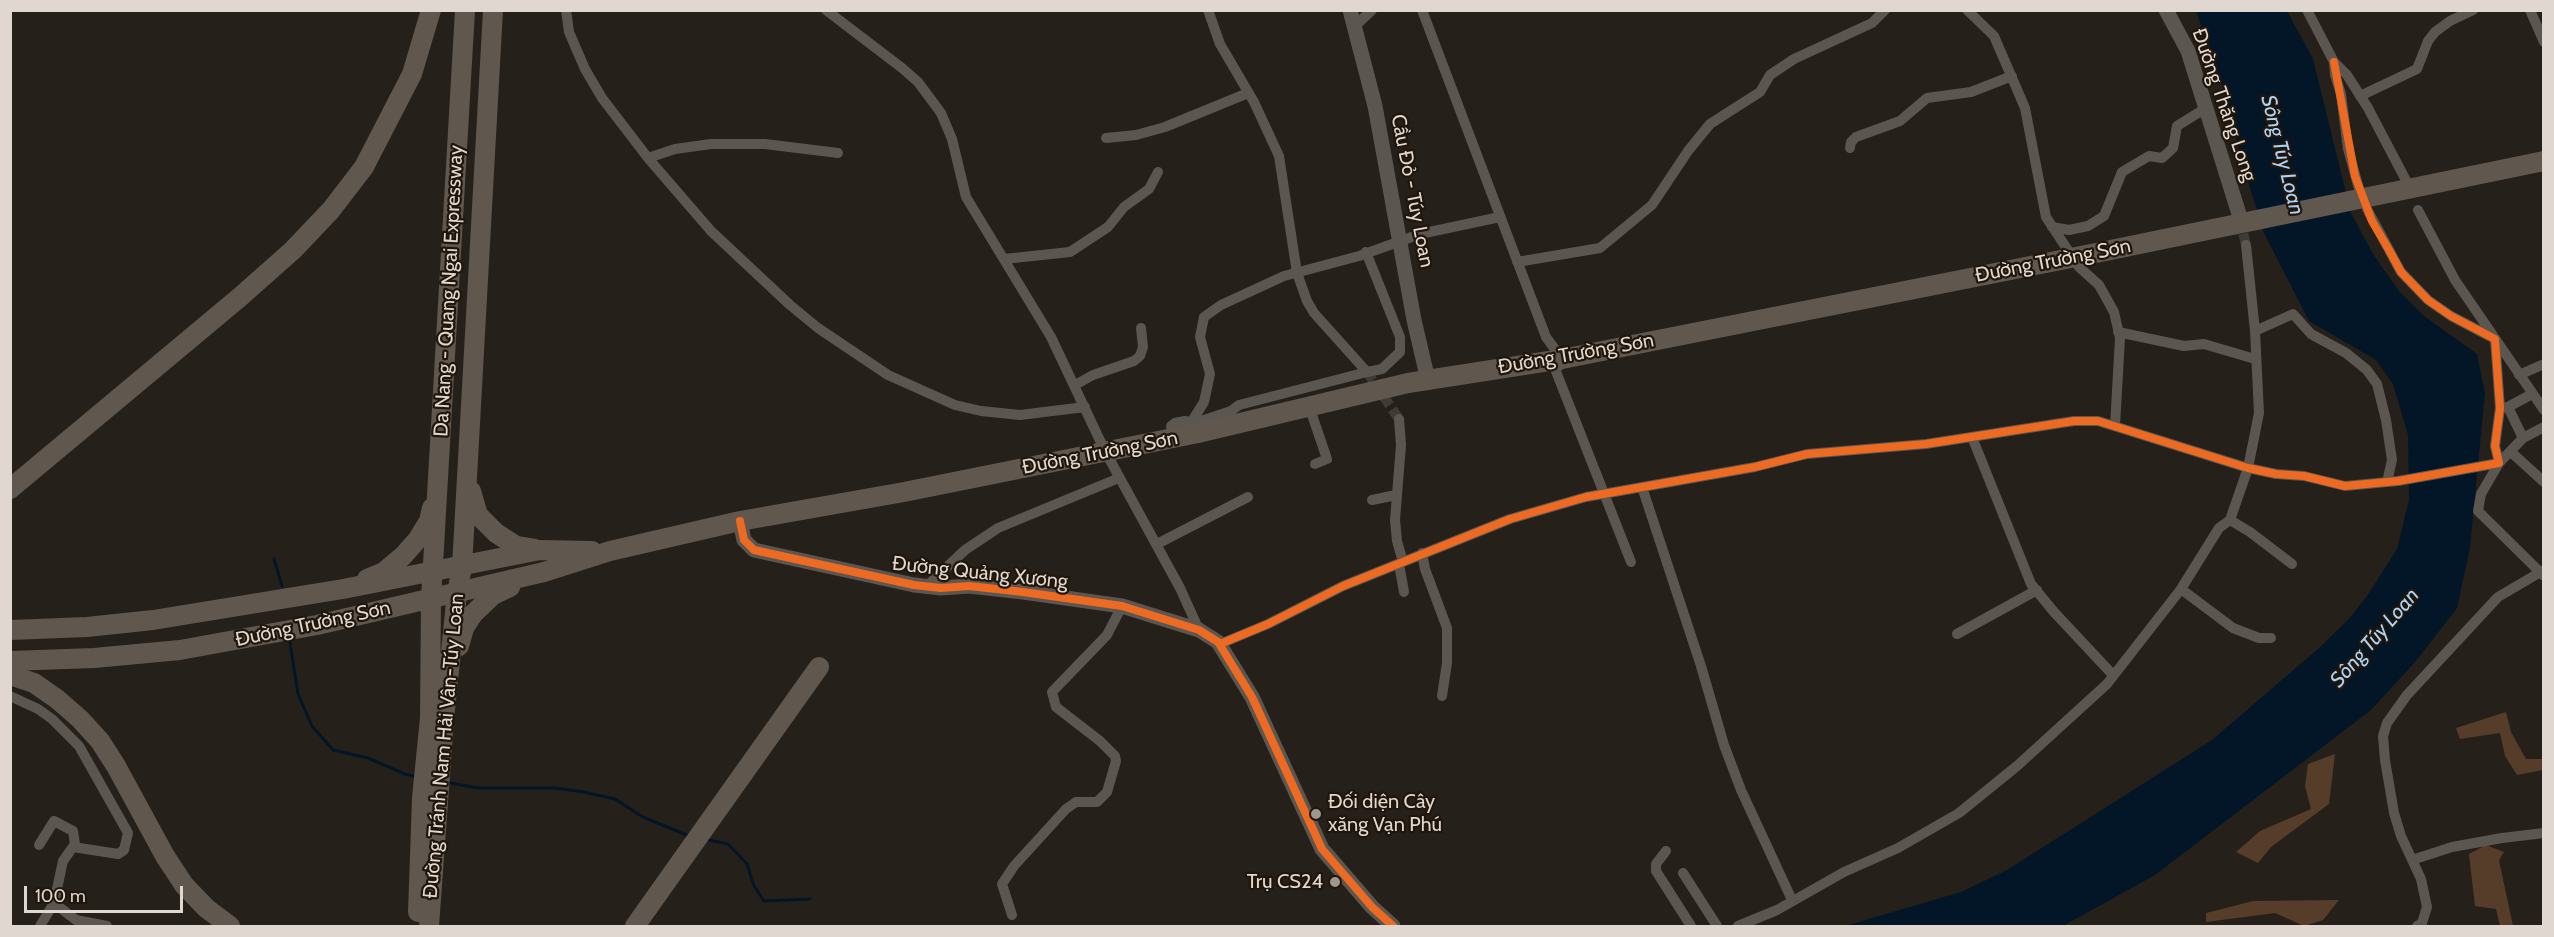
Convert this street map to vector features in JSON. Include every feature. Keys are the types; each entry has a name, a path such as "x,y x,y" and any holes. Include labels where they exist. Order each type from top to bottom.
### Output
{"highway":[{"path":"10,489 240,297 293,250 331,210 364,167 412,74 431,10"},
{"name":"Da Nang - Quang Ngai Expressway","path":"431,599 465,10"},
{"name":"Da Nang - Quang Ngai Expressway","path":"462,567 493,10"},
{"name":"Đường Trường Sơn","path":"10,661 94,658 180,650 317,625 544,572 610,551 740,521 1173,438 1408,383 1562,358 2096,253 2232,220 2382,195 2544,160"},
{"path":"313,593 355,584 384,572 418,539 429,521 436,492 442,425"},
{"path":"469,427 471,498 478,514 496,533 516,546 540,550"},
{"name":"Đường Trường Sơn","path":"10,630 87,627 153,620 462,567 540,550 610,551"},
{"name":"Đường Tránh Nam Hải Vân-Túy Loan","path":"417,927 435,762 444,719 457,593 462,567"},
{"path":"444,719 454,661 464,628 473,614 493,596 544,572"},
{"name":"Đường Tránh Nam Hải Vân-Túy Loan","path":"431,599 430,718 435,762"},
{"path":"635,927 816,671"},
{"path":"10,675 34,683 80,718 100,741 116,766 165,856 184,885 206,908 230,927"},
{"name":"Đường Tránh Nam Hải Vân-Túy Loan","path":"429,927 430,802"}],"street":[{"path":"566,10 569,32 585,69 602,98 648,158 711,231 790,305 851,352 888,375 940,399 981,411 1020,415 1085,407"},
{"path":"1208,10 1220,44 1248,93 1279,156 1297,273 1314,314 1367,372"},
{"name":"Cầu Đỏ - Túy Loan","path":"1350,10 1375,106 1414,320 1428,380"},
{"path":"1354,27 1372,10"},
{"path":"1422,10 1546,337 1562,358 1563,363 1555,369 1631,562"},
{"path":"1517,262 1600,248 1616,238 1652,205 1688,151 1710,124 1760,92 1770,75 1794,59 1872,22 1885,10"},
{"path":"1967,10 1995,36 2025,108 2046,217 2079,267 2099,285 2114,312 2118,332 2115,426"},
{"name":"Đường Thăng Long","path":"2166,10 2188,51 2206,108 2232,220"},
{"path":"2307,10 2334,62 2347,75 2360,96 2410,188"},
{"path":"2360,96 2417,69 2428,41 2455,14 2473,10"},
{"path":"2530,10 2544,42"},
{"path":"834,12 918,82 941,113 952,139 966,197 1051,337 1105,451 1157,544 1199,630"},
{"path":"2334,62 2335,75 2341,94 2348,150 2359,189"},
{"path":"1850,148 1851,142 1856,137 1900,121 1926,98 1971,92 2012,76"},
{"path":"1106,138 1136,135 1165,127 1248,93"},
{"path":"2052,227 2069,230 2088,226 2104,216 2122,172 2149,156 2162,158 2173,148 2177,126 2206,108"},
{"path":"648,158 690,146 731,143 765,144 838,153"},
{"path":"1004,259 1070,252 1108,227 1124,207 1149,189 1158,172"},
{"path":"2367,209 2401,272 2428,300 2451,316 2495,339"},
{"path":"2418,210 2455,280 2544,410"},
{"path":"1195,423 1194,418 1204,402 1210,374 1200,337 1204,317 1221,305 1284,276 1401,242 1420,234 1500,218"},
{"path":"1738,927 1844,872 1898,848 1959,813 2017,766 2113,675 2181,589 2219,528 2230,520 2248,468 2259,413 2255,331 2246,245"},
{"path":"1173,438 1171,426 1175,423 1185,421 1195,423 1231,411 1239,405 1382,369 1400,352 1400,337 1366,252"},
{"path":"2255,331 2293,314 2311,334 2346,353 2367,370 2377,384 2386,420 2392,460 2387,482"},
{"path":"1075,385 1093,375 1134,361 1140,356 1143,347 1141,328"},
{"path":"2118,332 2184,346 2204,344 2255,359"},
{"path":"2495,339 2504,408 2495,446 2499,463"},
{"path":"2519,375 2544,364"},
{"path":"2504,408 2532,394"},
{"path":"1309,406 1327,459 1315,464"},
{"path":"2504,408 2523,438"},
{"path":"1399,419 1401,445 1396,495 1397,541 1404,592"},
{"path":"1220,644 1268,624 1343,586 1510,519 1606,494 1755,467 1807,454 1926,444 2074,421 2098,422 2115,426 2248,468 2276,474 2304,476 2345,486 2398,481 2499,463"},
{"path":"2421,925 2427,907 2421,879 2401,836 2392,804 2385,760 2384,736 2387,723 2407,695 2498,597 2542,573 2478,511 2481,494 2499,463 2523,438 2544,427"},
{"path":"1972,438 1998,497 2022,564 2037,590 2054,612 2113,675"},
{"path":"2511,452 2544,482"},
{"path":"926,587 965,550 998,528 1119,478"},
{"path":"1642,487 1701,666 1724,746 1741,790 1792,900"},
{"path":"1372,500 1396,495"},
{"path":"1157,544 1248,497"},
{"path":"2230,520 2292,564"},
{"name":"Đường Quảng Xương","path":"740,521 744,540 754,550 861,575 926,587 969,586 1122,606 1199,630 1220,644 1252,697 1322,849 1372,907 1393,927"},
{"path":"1422,554 1447,628 1447,663 1442,696"},
{"path":"2181,589 2233,628 2259,638 2271,638"},
{"path":"1957,634 2037,590"},
{"path":"1012,915 1002,884 1014,866 1066,809 1076,802 1097,802 1107,792 1116,762 1115,756 1105,745 1056,707 1052,692 1107,635 1122,606"},
{"path":"10,696 39,709 79,746 128,833 124,850 118,854 73,847"},
{"path":"39,845 54,821 58,821 73,831 75,844 63,861 54,903 40,927"},
{"path":"2412,860 2452,847 2544,833"},
{"path":"1666,851 1656,864 1656,871 1691,927"},
{"path":"1683,873 1717,927"},
{"path":"54,903 76,920 107,927"}],"shaded area":[{"path":"2506,712 2511,732 2526,759 2543,759 2543,770 2517,775 2505,756 2500,733 2460,739 2456,728"},
{"path":"2335,754 2329,804 2271,847 2258,863 2236,852 2260,831 2311,809 2305,786 2308,764"},
{"path":"2486,845 2504,852 2499,860 2513,926 2500,926 2496,909 2475,906 2469,854"},
{"path":"2339,900 2323,920 2304,926 2275,913 2206,922 2206,913 2253,901"}],"water":[{"name":"Sông Túy Loan","path":"2196,11 2287,11 2313,59 2351,213 2373,254 2399,291 2424,316 2477,354 2485,393 2470,548 2457,608 2416,661 2371,710 2155,875 2063,926 1845,926 1961,892 2007,870 2212,740 2319,648 2348,620 2367,596 2397,549 2409,500 2408,435 2393,384 2376,360 2309,321 2264,233 2240,156 2228,103"}],"waterway":[{"path":"274,559 282,586"},
{"path":"290,643 298,694 312,726 333,750 368,758 405,774 418,777"},
{"path":"445,782 478,788 555,788 584,792 615,799 643,817 689,836"},
{"path":"704,839 728,844 747,864 754,886 764,901 810,899"}],"tunnel":[{"path":"2240,219 2246,245"},
{"path":"1367,372 1399,419"}],"cycle path":[{"path":"1220,644 1268,624 1343,586 1510,519 1586,497 1755,467 1807,454 1926,444 2074,421 2098,421 2248,468 2276,474 2304,476 2345,486 2398,481 2499,463 2495,446 2500,408 2495,339 2451,316 2428,300 2401,272 2372,221 2355,176 2334,62"},
{"path":"740,521 744,540 754,550 914,585 941,588 969,586 1122,606 1199,630 1218,642 1252,697 1322,849 1372,907 1393,926"}],"place":[{"name":"Đối diện Cây xăng Vạn Phú","path":"1316,814"},
{"name":"Trụ CS24","path":"1335,882"}]}
